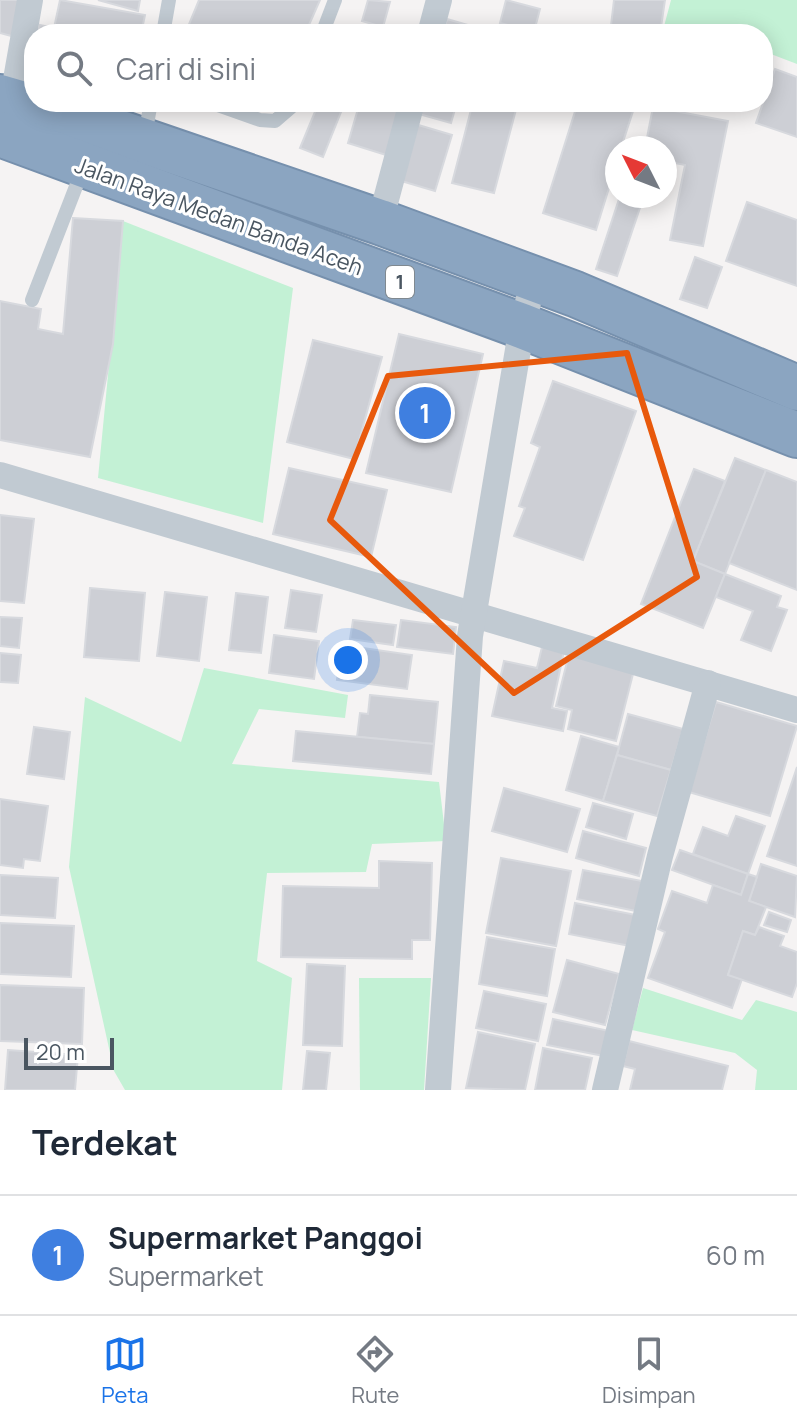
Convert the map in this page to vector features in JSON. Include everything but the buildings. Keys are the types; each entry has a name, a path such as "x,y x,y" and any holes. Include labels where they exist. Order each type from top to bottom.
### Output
{"highway":[{"name":"Jalan Raya Medan Banda Aceh","path":"4,111 522,326 797,435"},
{"name":"Jalan Raya Medan Banda Aceh","path":"93,147 148,122 380,222 534,279 797,388"}],"street":[{"path":"24,24 30,0"},
{"path":"433,24 439,0"},
{"path":"4,111 24,26"},
{"path":"380,222 409,112"},
{"path":"438,1090 473,613 522,326 534,279"},
{"path":"0,475 797,710"},
{"path":"605,1090 660,856 708,683"}],"lane":[{"path":"165,24 169,0"},
{"path":"326,24 335,0"},
{"path":"237,112 260,120 275,121 285,112"},
{"path":"32,300 93,147"}],"highlighted area":[{"path":"627,353 697,577 514,693 330,520 388,376"}],"green space":[{"path":"671,0 797,0 797,64 773,55 773,24 665,24"},
{"path":"123,221 293,288 263,523 98,478"},
{"path":"204,668 348,695 345,718 259,709 232,764 439,782 446,841 372,844 366,872 267,873 257,961 292,978 282,1090 125,1090 114,1071 69,867 85,697 181,742"},
{"path":"359,978 431,978 424,1090 360,1090"},
{"path":"643,988 742,1020 756,1000 797,1012 797,1090 755,1090 757,1070 735,1053 632,1030"}],"place":[{"name":"Supermarket Panggoi","path":"425,413"}]}
